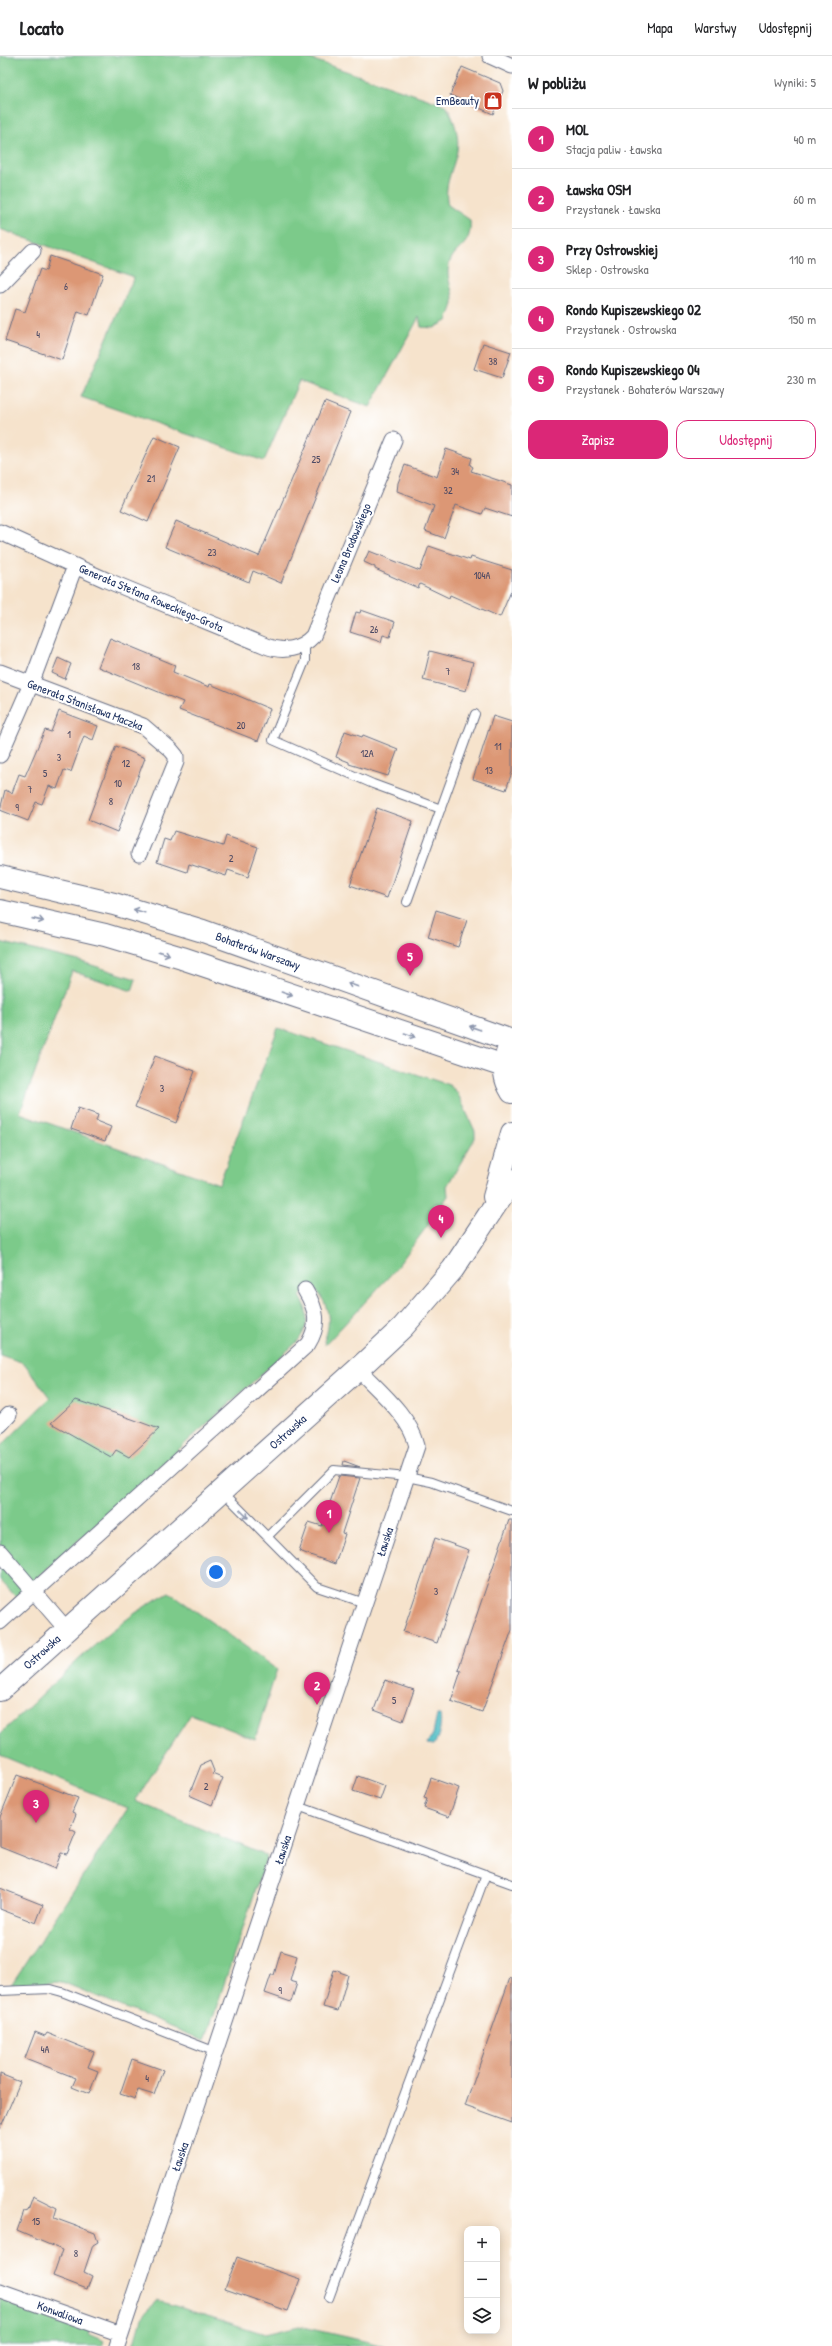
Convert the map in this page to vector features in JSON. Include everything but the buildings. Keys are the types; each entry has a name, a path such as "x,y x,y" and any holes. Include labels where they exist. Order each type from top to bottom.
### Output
{"main road":[{"name":"Bohaterów Warszawy","path":"0,877 114,904 196,929 512,1042"},
{"path":"0,911 105,936 182,958 504,1066"},
{"path":"512,1042 507,1053 504,1066 506,1079 512,1092"},
{"name":"Ostrowska","path":"489,1214 512,1133"},
{"name":"Ostrowska","path":"0,1690 403,1327 453,1268 512,1180"}],"street":[{"path":"490,56 512,66"},
{"path":"0,285 33,251"},
{"name":"Leona Brodowskiego","path":"305,644 313,636 394,440"},
{"name":"Generała Stefana Roweckiego-Grota","path":"0,532 75,566 273,649 286,650 305,644"},
{"path":"0,755 32,684 75,566"},
{"name":"Generała Stanisława Maczka","path":"0,672 143,726 176,756 176,762 140,854"},
{"path":"0,1622 308,1344 315,1332 317,1318 313,1303 305,1290"},
{"name":"Ławska","path":"119,2340 417,1446 414,1432 358,1369"},
{"name":"Ostrowska","path":"0,1552 66,1630"},
{"name":"Konwaliowa","path":"0,2291 119,2340"}],"lane":[{"path":"305,644 305,661 272,740 373,784 440,809"},
{"path":"407,902 475,714"},
{"path":"268,1536 334,1470 407,1477 431,1482 512,1511"},
{"path":"222,1491 317,1587 365,1603"},
{"path":"298,1806 512,1884"},
{"path":"329,2298 486,1874"},
{"path":"0,1990 51,1989 62,1992 216,2052"}],"green space":[{"path":"0,56 302,56 445,105 454,121 458,139 457,151 448,184 448,205 470,220 468,238 452,257 449,263 448,276 453,295 453,303 447,321 434,328 421,327 419,317 370,407 299,381 264,461 81,397 134,277 0,229"},
{"path":"0,942 79,961 136,979 132,991 72,971 20,1113 219,1184 278,1028 449,1085 457,1092 475,1131 475,1138 447,1186 448,1196 441,1206 436,1203 430,1210 436,1214 394,1271 325,1345 324,1341 328,1326 327,1311 321,1297 311,1285 300,1296 307,1314 307,1320 304,1331 297,1342 16,1597 0,1580 0,1447 50,1398 24,1363 0,1355"},
{"path":"169,1592 277,1669 255,1739 191,1714 135,1801 267,1856 205,2041 62,1982 11,1985 128,1808 0,1755 0,1734 102,1639 123,1622"},
{"path":"0,2291 92,2324 88,2334 104,2341 102,2346 0,2346"},
{"path":"156,2300 265,2334 299,2326 386,2346 134,2346 142,2318"}],"water":[{"path":"437,1715 440,1715 440,1730 434,1745 427,1744 433,1734"}],"place":[{"name":"EmBeauty","path":"493,101"},
{"name":"Rondo Kupiszewskiego 04","path":"410,976"},
{"name":"Rondo Kupiszewskiego 02","path":"441,1238"},
{"name":"MOL","path":"329,1533"},
{"name":"Ławska OSM","path":"317,1705"},
{"name":"Przy Ostrowskiej","path":"36,1823"}]}
